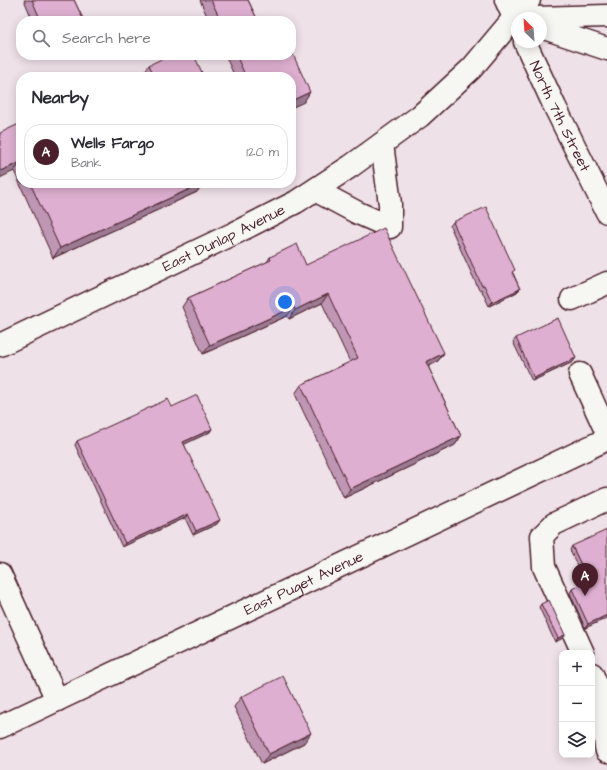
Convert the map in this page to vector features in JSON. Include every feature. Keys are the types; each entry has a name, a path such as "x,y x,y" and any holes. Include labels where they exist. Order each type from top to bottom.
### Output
{"street":[{"name":"East Dunlap Avenue","path":"521,12 529,0"},
{"path":"547,16 607,16"},
{"name":"East Dunlap Avenue","path":"0,345 235,234 296,202 351,166 420,116 472,68 511,24"},
{"path":"547,29 607,49"},
{"name":"North 7th Street","path":"528,48 607,212"},
{"path":"315,190 358,213 390,227 390,204 382,144"},
{"path":"572,299 607,283"},
{"path":"580,374 607,433"},
{"name":"East Puget Avenue","path":"0,727 607,439"},
{"path":"582,650 544,567 542,536 554,524 607,499"},
{"path":"0,574 57,700"},
{"path":"595,681 605,712 604,742 607,751"}],"building":[{"path":"32,0 74,0 82,16 39,16"},
{"path":"211,0 248,0 256,16 219,16"},
{"path":"160,60 196,60 202,72 152,72 149,65"},
{"path":"238,60 296,60 310,92 296,99 296,72 244,72"},
{"path":"16,125 16,164 0,171 0,133"},
{"path":"32,188 192,188 60,248"},
{"path":"486,207 515,270 512,272 520,289 492,302 484,285 482,286 453,222"},
{"path":"384,228 444,353 426,362 461,436 350,489 301,385 358,358 328,294 295,310 294,307 210,345 188,298 271,260 270,257 297,244 306,265"},
{"path":"558,318 576,358 534,378 516,338"},
{"path":"197,395 212,429 183,442 220,520 196,531 188,514 125,543 77,441 168,399 172,407"},
{"path":"607,530 607,615 588,624 572,589 589,581 572,546"},
{"path":"549,600 565,635 558,638 541,604"},
{"path":"283,676 311,733 269,754 241,697"}],"place":[{"name":"Wells Fargo","path":"585,596"}]}
